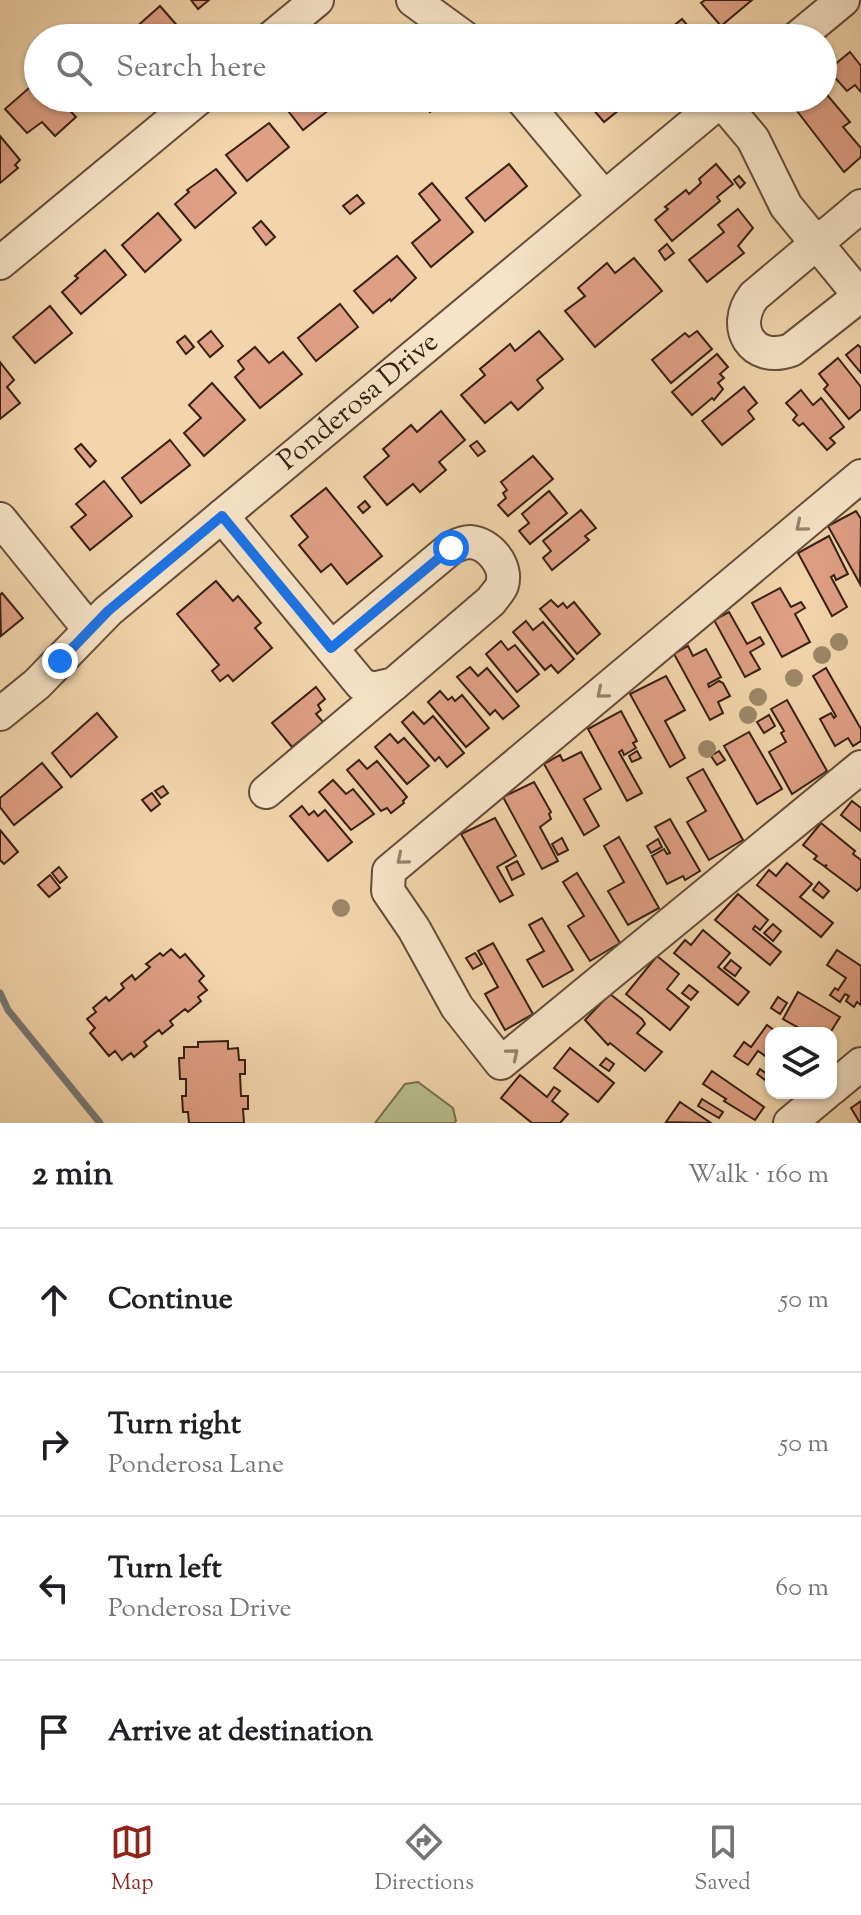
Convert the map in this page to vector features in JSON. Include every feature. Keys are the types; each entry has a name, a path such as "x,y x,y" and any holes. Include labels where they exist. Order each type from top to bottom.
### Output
{"street":[{"path":"288,24 317,0"},
{"path":"413,0 446,24"},
{"path":"814,24 843,0"},
{"path":"0,263 182,112"},
{"path":"533,112 604,197"},
{"name":"Ponderosa Drive","path":"0,714 44,676 89,629 706,112"},
{"path":"732,112 753,139 786,206 817,243 860,296 791,350 775,354 759,350 747,338 743,322 747,305 754,296 817,243 861,206"},
{"path":"861,476 389,871 388,891 414,929 457,1007 501,1063 861,767"},
{"path":"222,516 361,684 372,689 394,684"},
{"path":"0,519 89,629"},
{"path":"266,792 491,601 501,587 503,574 500,563 478,543 465,542 451,548 324,641"},
{"path":"837,1084 861,1064"},
{"path":"790,1123 819,1099"}],"green space":[{"path":"418,1082 453,1108 454,1123 375,1123 405,1084"}],"building":[{"path":"191,0 209,0 198,9"},
{"path":"705,0 752,0 723,24 719,24 701,3"},
{"path":"160,6 176,24 140,24"},
{"path":"850,52 861,66 861,92 855,85 847,91 837,80 837,63"},
{"path":"24,92 24,112 71,112 76,117 55,136 42,122 27,133 5,109"},
{"path":"837,107 850,122 843,127 861,148 861,157 844,172 798,112 837,112"},
{"path":"289,112 326,112 303,130"},
{"path":"595,112 616,112 604,122"},
{"path":"269,123 289,147 247,181 226,155"},
{"path":"0,136 20,160 15,165 18,168 0,183"},
{"path":"509,164 527,186 485,221 466,198"},
{"path":"716,164 733,184 717,197 720,201 672,241 655,220 686,190 689,194 701,183 699,179"},
{"path":"216,169 236,193 195,228 175,204 189,192 187,190"},
{"path":"739,176 745,183 740,188 734,180"},
{"path":"432,183 473,232 431,267 412,243 440,220 419,194"},
{"path":"357,195 364,203 350,214 343,206"},
{"path":"738,209 753,228 738,246 744,253 707,282 689,260 724,232 718,225"},
{"path":"158,213 181,240 145,272 122,245"},
{"path":"261,221 275,237 266,245 253,228"},
{"path":"667,244 674,253 665,260 659,251"},
{"path":"105,250 126,275 81,314 62,292"},
{"path":"397,256 416,278 373,313 354,291"},
{"path":"634,258 662,291 595,347 565,311 585,296 578,288 607,263 615,273"},
{"path":"340,304 358,327 316,361 298,338"},
{"path":"50,306 72,333 35,363 13,337"},
{"path":"211,331 223,346 210,357 198,342"},
{"path":"539,331 563,359 537,380 543,388 518,410 511,402 485,423 461,395 485,375 480,369 510,344 515,351"},
{"path":"697,331 712,349 671,383 652,360 685,333 689,337"},
{"path":"185,336 194,347 186,354 177,342"},
{"path":"858,345 861,348 861,373 846,355"},
{"path":"255,347 269,363 283,352 302,374 260,408 235,377 244,369 238,361"},
{"path":"717,354 728,367 720,374 724,378 718,383 723,389 714,400 712,398 692,415 672,392"},
{"path":"838,358 861,387 861,409 849,419 824,389 828,385 819,374"},
{"path":"0,362 14,380 7,387 20,403 0,419"},
{"path":"212,383 245,420 204,456 184,433 201,418 189,405"},
{"path":"744,387 757,403 748,411 754,419 722,445 702,421"},
{"path":"801,390 813,405 821,398 844,427 830,438 835,443 827,450 803,423 799,426 793,420 797,415 786,403"},
{"path":"441,411 465,440 439,462 446,470 420,492 413,484 387,505 364,477 389,456 383,449 411,425 417,432"},
{"path":"170,440 190,465 141,503 122,478"},
{"path":"477,441 485,451 478,456 470,446"},
{"path":"81,444 96,461 90,467 75,449"},
{"path":"533,456 553,479 508,516 498,505 506,498 503,493 507,490 501,482"},
{"path":"104,481 132,516 90,550 71,527 86,515 76,504"},
{"path":"326,488 382,556 347,584 331,564 321,572 299,545 308,537 291,516"},
{"path":"549,491 567,513 530,544 519,531 529,523 522,514"},
{"path":"365,501 370,507 363,513 358,507"},
{"path":"581,510 596,528 585,536 589,540 552,570 543,558 551,551 543,541"},
{"path":"856,511 861,519 860,584 828,526"},
{"path":"829,536 848,574 836,580 834,575 831,577 847,607 832,616 798,553"},
{"path":"216,581 233,601 238,596 261,623 255,628 272,648 233,681 228,675 220,681 212,671 219,665 177,614"},
{"path":"780,588 791,607 801,602 805,608 795,614 810,642 782,657 752,603"},
{"path":"2,593 23,618 1,636 0,595"},
{"path":"551,600 558,607 563,603 567,608 574,602 600,634 577,654 540,609"},
{"path":"729,612 747,644 760,637 764,644 750,652 760,669 745,677 714,620"},
{"path":"526,621 533,630 543,622 574,659 558,673 551,665 545,670 513,632"},
{"path":"501,641 508,650 515,645 539,674 517,692 486,654"},
{"path":"688,646 693,656 706,649 721,677 708,684 709,687 719,681 730,696 718,702 723,713 710,720 674,654"},
{"path":"470,667 478,676 487,668 519,706 503,719 495,710 490,715 457,677"},
{"path":"826,668 861,729 861,741 853,746 848,738 835,746 820,719 831,713 834,718 836,716 813,676"},
{"path":"666,676 685,710 665,721 685,758 670,767 630,694"},
{"path":"316,687 325,699 318,705 321,710 316,714 323,722 292,747 272,723"},
{"path":"440,691 448,700 452,697 455,701 462,695 489,728 466,747 428,702"},
{"path":"787,700 827,771 792,794 769,752 786,742 781,733 784,731 771,709"},
{"path":"621,711 637,741 633,743 636,748 624,755 622,750 619,752 642,793 627,801 588,729"},
{"path":"413,712 424,724 433,716 464,753 447,767 439,757 435,761 402,722"},
{"path":"97,713 117,737 71,777 52,753"},
{"path":"769,715 775,726 764,733 757,722"},
{"path":"749,732 782,789 757,804 724,746"},
{"path":"390,734 398,743 404,738 429,766 407,784 375,747"},
{"path":"637,751 641,758 632,762 629,756"},
{"path":"719,751 725,760 717,765 711,756"},
{"path":"581,752 601,789 584,799 599,826 584,835 544,764 560,755 563,761"},
{"path":"359,760 367,769 377,761 407,797 404,803 391,813 387,808 381,811 347,770"},
{"path":"42,763 62,787 14,825 0,807 0,798"},
{"path":"703,769 743,840 709,860 687,822 706,811 687,778"},
{"path":"333,780 346,794 353,789 374,814 351,830 319,792"},
{"path":"534,782 551,812 551,819 540,827 558,861 542,869 503,797"},
{"path":"163,786 168,793 161,798 155,791"},
{"path":"152,793 160,804 151,811 142,800"},
{"path":"852,801 861,808 861,831 841,815"},
{"path":"302,806 309,815 314,811 318,816 325,810 352,842 328,861 290,816"},
{"path":"495,818 516,856 497,867 513,895 500,902 461,834"},
{"path":"670,819 700,871 685,880 683,876 667,884 652,856 664,849 667,854 670,853 655,827"},
{"path":"821,823 855,851 853,854 861,860 861,887 857,891 825,867 827,865 814,859 817,856 803,845"},
{"path":"0,830 18,852 4,864 0,860"},
{"path":"619,837 659,908 628,925 608,891 624,882 604,846"},
{"path":"562,838 568,850 558,855 552,844"},
{"path":"658,839 662,847 651,853 647,846"},
{"path":"517,861 524,874 512,880 506,867"},
{"path":"787,863 812,884 800,897 833,923 821,937 757,885 769,870 776,876"},
{"path":"59,867 67,877 60,883 52,873"},
{"path":"577,873 620,943 590,961 568,926 584,916 563,882"},
{"path":"50,875 60,888 49,897 38,885"},
{"path":"819,882 829,891 823,898 813,890"},
{"path":"738,894 768,920 760,930 755,926 753,929 781,952 770,965 715,920"},
{"path":"542,918 573,970 543,987 527,960 544,951 529,925"},
{"path":"773,924 781,931 773,941 764,933"},
{"path":"703,930 730,953 718,967 749,992 738,1005 674,953 685,940 691,945"},
{"path":"493,943 533,1014 505,1030 485,994 498,987 478,951"},
{"path":"171,949 180,958 185,954 204,976 199,981 207,990 198,997 201,1001 170,1021 173,1025 162,1034 159,1030 144,1042 147,1046 134,1057 131,1053 122,1060 115,1051 109,1056 90,1033 95,1028 87,1019 96,1012 93,1008 106,997 109,1001 124,988 121,984 132,975 135,980 150,967 146,964"},
{"path":"837,950 861,966 861,1005 857,1002 854,1007 846,1001 849,996 845,994 840,1002 830,995 846,978 827,965"},
{"path":"475,953 482,964 473,969 466,958"},
{"path":"657,956 679,974 667,989 689,1007 670,1030 626,994"},
{"path":"731,960 741,968 735,976 724,968"},
{"path":"689,985 698,992 691,1000 682,993"},
{"path":"798,992 840,1017 834,1027 797,1027 783,1019"},
{"path":"610,994 642,1019 645,1024 637,1033 662,1052 645,1071 610,1043 608,1045 585,1020"},
{"path":"778,997 787,1003 780,1014 771,1008"},
{"path":"765,1028 765,1056 758,1051 748,1065 734,1056 744,1042 751,1047"},
{"path":"228,1041 228,1049 238,1048 239,1060 245,1060 245,1074 240,1074 241,1096 248,1096 248,1109 243,1109 244,1123 189,1123 188,1112 183,1112 182,1096 186,1096 186,1079 180,1079 179,1058 184,1058 184,1047 198,1047 198,1042"},
{"path":"570,1048 614,1083 598,1102 554,1068"},
{"path":"606,1058 614,1064 609,1071 600,1065"},
{"path":"760,1069 765,1073 765,1080 757,1074"},
{"path":"712,1071 764,1107 755,1120 703,1084"},
{"path":"520,1075 547,1097 554,1087 560,1091 552,1101 568,1114 560,1123 532,1123 501,1098"},
{"path":"702,1099 723,1112 719,1118 698,1106"},
{"path":"861,1101 861,1123 860,1123 851,1108"},
{"path":"680,1102 711,1123 666,1122"}],"waterway":[{"path":"0,993 8,1010 100,1123"}],"route":[{"path":"60,661 108,611 222,516 331,648 451,548"}]}
